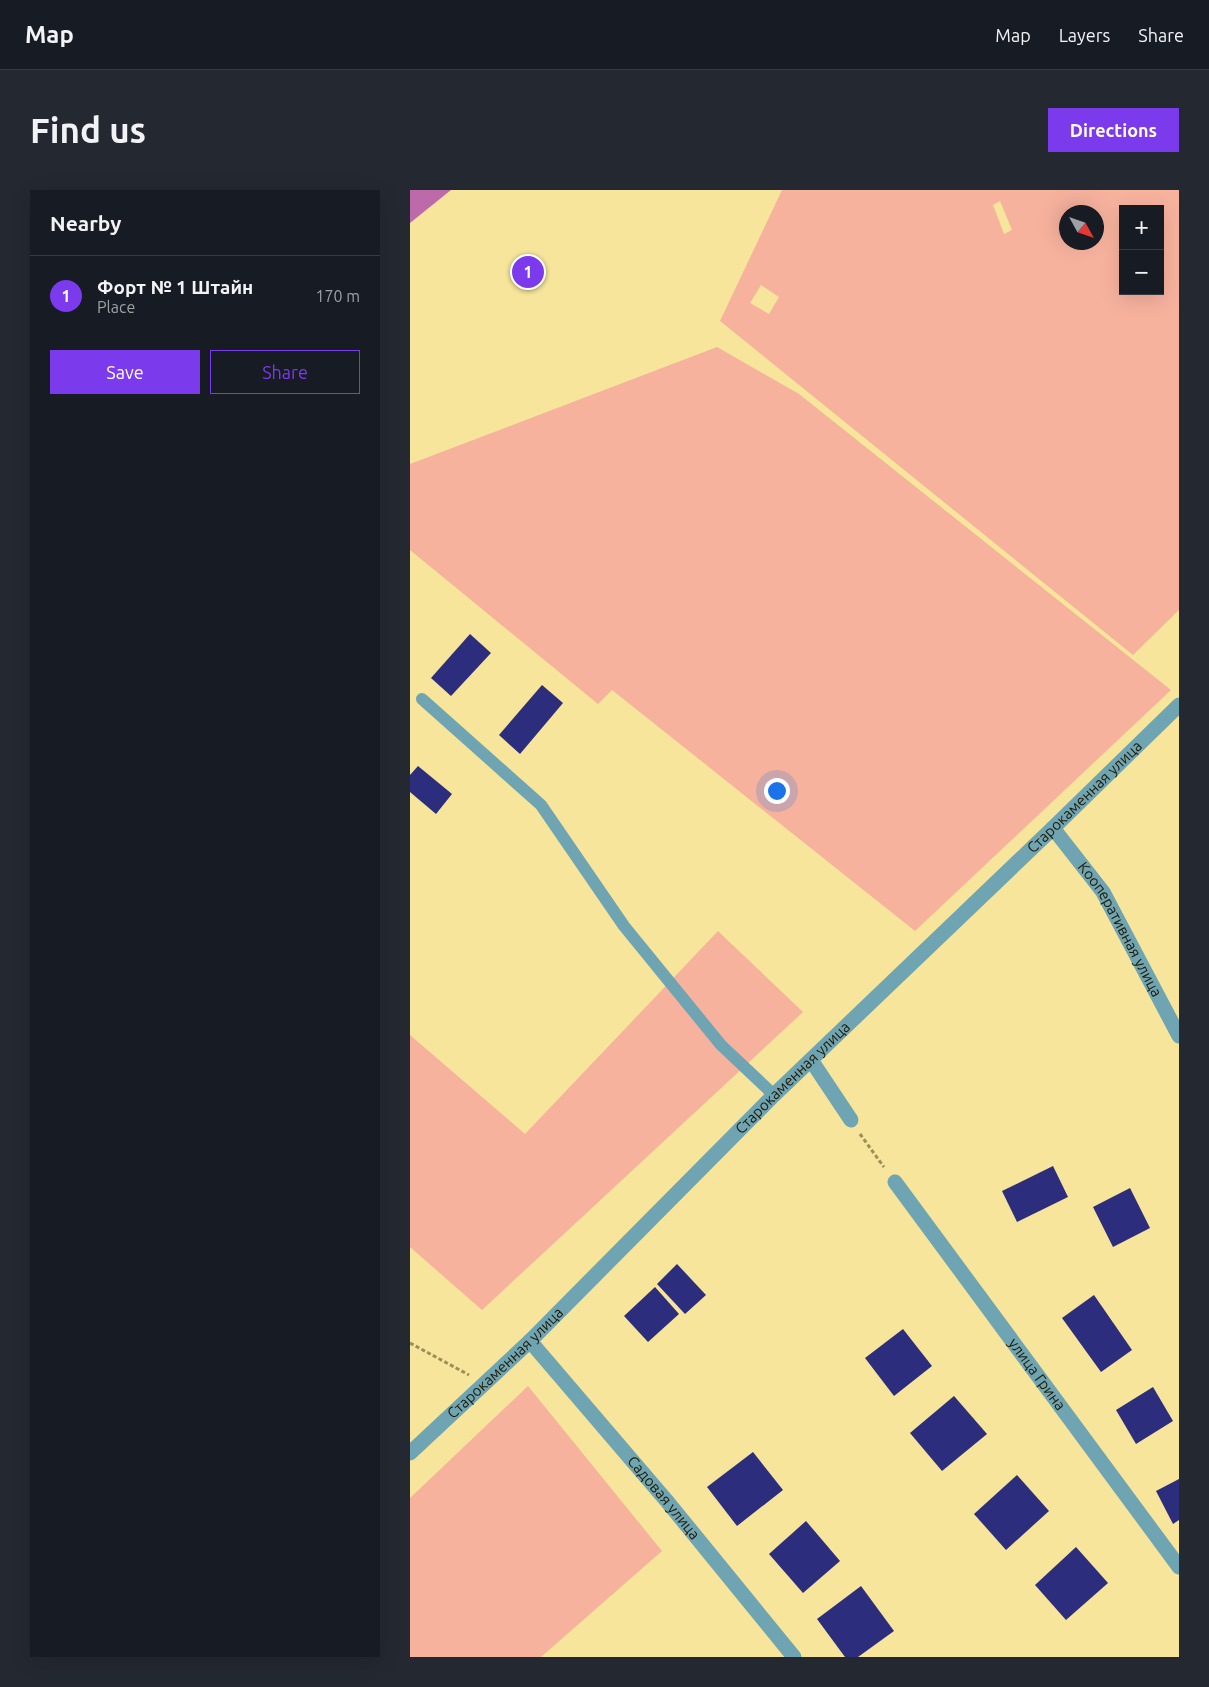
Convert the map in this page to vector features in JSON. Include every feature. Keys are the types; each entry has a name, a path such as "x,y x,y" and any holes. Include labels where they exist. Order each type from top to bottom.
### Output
{"street":[{"name":"Старокаменная улица","path":"410,1453 530,1341 774,1095 1179,705"},
{"name":"Кооперативная улица","path":"1053,828 1103,892 1179,1036"},
{"path":"811,1060 851,1120"},
{"name":"улица Грина","path":"895,1182 1179,1567"},
{"name":"Садовая улица","path":"530,1341 666,1500 794,1657"}],"lane":[{"path":"422,699 541,805 624,926 721,1044 774,1095"}],"path":[{"path":"851,1120 895,1182"},
{"path":"410,1343 485,1383"}],"shaded area":[{"path":"410,190 451,190 410,223"},
{"path":"782,190 1179,190 1179,610 1133,655 720,321","holes":["1000,201 1012,230 1004,234 993,205","761,285 779,297 769,314 750,303"]},
{"path":"717,347 799,394 1171,690 915,931 612,690 598,704 410,550 410,464"},
{"path":"718,931 803,1012 482,1310 410,1247 410,1035 525,1134"},
{"path":"528,1386 662,1551 541,1657 410,1657 410,1498"}],"building":[{"path":"470,634 491,653 451,696 431,678"},
{"path":"542,685 563,703 520,754 499,735"},
{"path":"418,766 452,794 436,814 410,792 410,775"},
{"path":"1053,1166 1068,1197 1017,1222 1002,1191"},
{"path":"1130,1188 1150,1228 1113,1247 1093,1207"},
{"path":"677,1264 706,1295 685,1314 657,1284"},
{"path":"655,1287 679,1314 648,1342 624,1316"},
{"path":"1094,1295 1132,1350 1101,1372 1062,1318"},
{"path":"903,1329 932,1366 894,1396 865,1358"},
{"path":"1153,1387 1173,1421 1136,1444 1116,1410"},
{"path":"954,1396 987,1434 942,1471 910,1433"},
{"path":"753,1452 783,1490 737,1526 707,1487"},
{"path":"1017,1475 1049,1511 1006,1550 974,1514"},
{"path":"1179,1479 1179,1520 1173,1524 1156,1491"},
{"path":"806,1521 840,1561 803,1593 769,1554"},
{"path":"1076,1547 1108,1583 1066,1620 1035,1585"},
{"path":"861,1586 894,1631 858,1657 845,1657 817,1619"}],"place":[{"name":"Форт № 1 Штайн","path":"528,272"}]}
